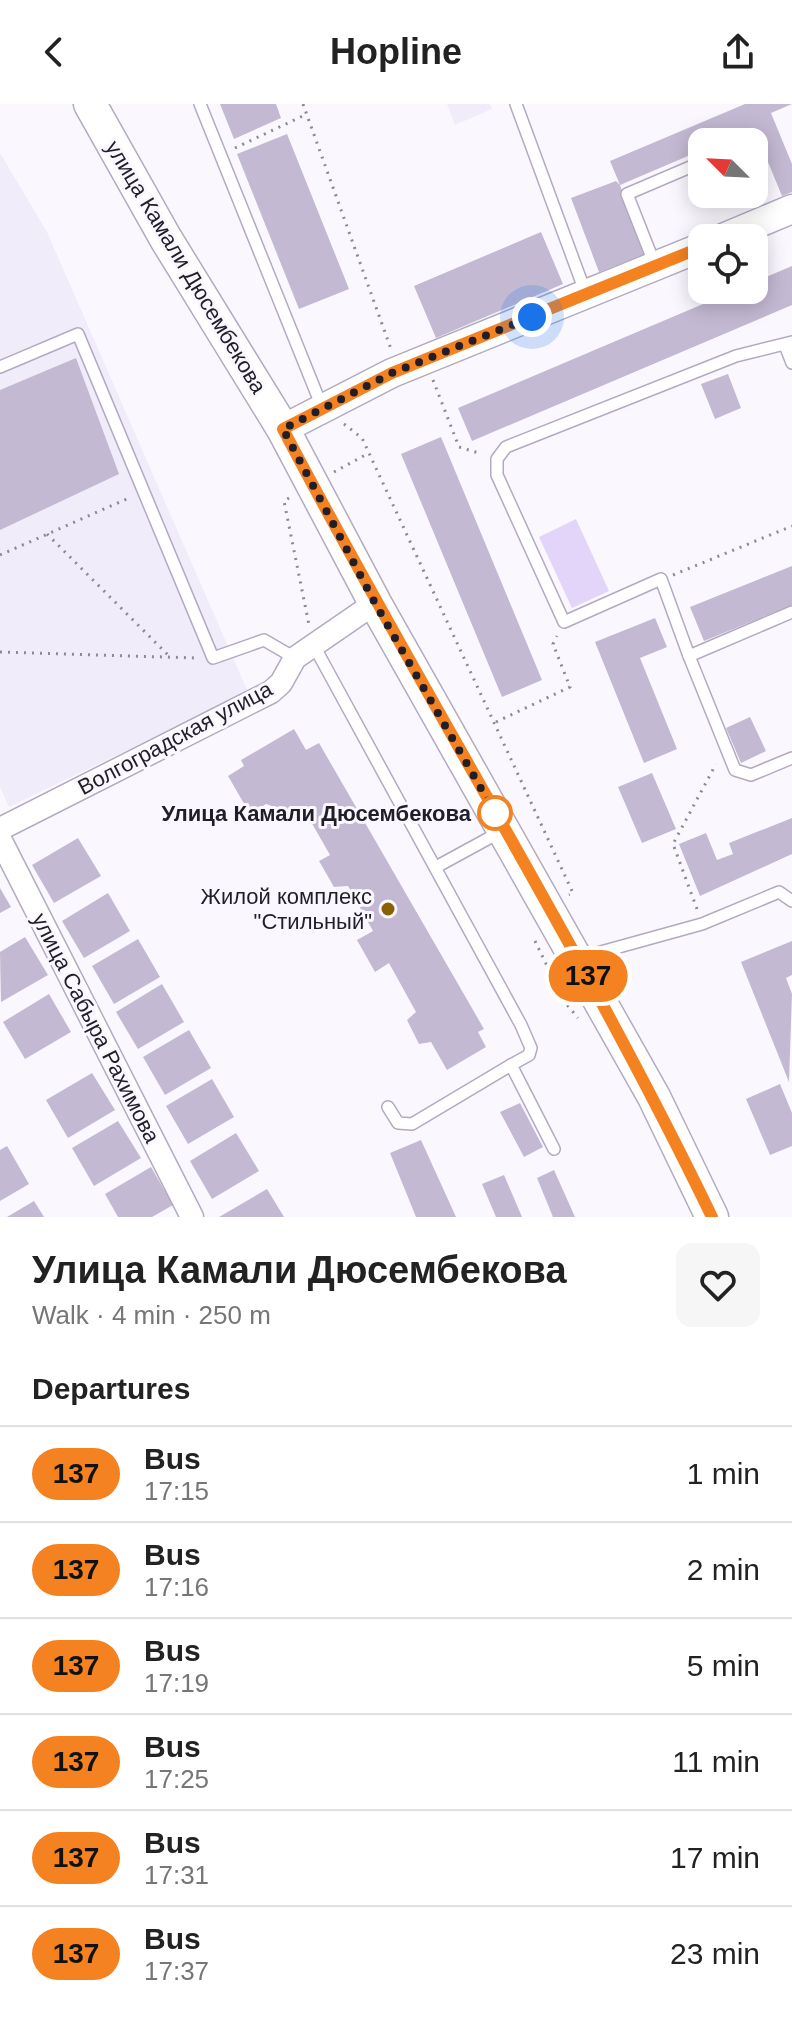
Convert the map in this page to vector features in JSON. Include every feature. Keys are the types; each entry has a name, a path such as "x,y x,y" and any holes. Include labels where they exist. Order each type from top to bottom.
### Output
{"main road":[{"name":"улица Камали Дюсембекова","path":"90,104 166,239 283,429 375,603 654,1097 712,1217"}],"street":[{"path":"756,224 792,209"},
{"path":"283,429 412,366 688,253"},
{"name":"Волгоградская улица","path":"0,829 271,692 281,683 295,658 375,603"},
{"name":"улица Сабыра Рахимова","path":"0,839 192,1217"}],"lane":[{"path":"200,104 322,408"},
{"path":"516,104 586,294"},
{"path":"655,266 627,194 688,168"},
{"path":"0,367 78,334 213,658 264,640 295,658"},
{"path":"792,363 788,344 736,356 506,447 497,459 497,475 564,622 661,579 724,749 735,770 751,775 792,758"},
{"path":"689,656 792,612"},
{"path":"313,643 531,1048 529,1055 412,1124 398,1123 388,1107"},
{"path":"436,867 504,829"},
{"path":"578,958 702,924 779,892 792,901"},
{"path":"511,1065 554,1149"}],"path":[{"path":"303,104 412,366 459,447 497,459"},
{"path":"220,155 307,114"},
{"path":"322,408 362,438 573,893"},
{"path":"0,555 144,492"},
{"path":"661,579 792,526"},
{"path":"47,534 170,657"},
{"path":"495,723 570,687 553,644 564,622"},
{"path":"0,652 213,658"},
{"path":"702,924 673,844 724,749"}],"shaded area":[{"path":"447,104 490,104 492,109 455,125"},
{"path":"0,153 47,232 248,692 9,807 0,787"},
{"path":"576,519 609,591 572,608 539,537"}],"building":[{"path":"220,104 276,104 281,118 234,139"},
{"path":"745,104 792,104 771,113 792,164 792,192 782,196 768,162 768,128 688,128"},
{"path":"688,128 688,156 620,185 610,161"},
{"path":"287,134 349,289 299,309 237,154"},
{"path":"616,181 645,254 599,272 571,198"},
{"path":"541,232 563,284 436,338 414,286"},
{"path":"792,266 792,305 472,441 458,408 703,304 768,304 768,276"},
{"path":"76,358 119,474 0,530 0,390"},
{"path":"728,374 741,408 715,419 701,384"},
{"path":"441,437 542,680 502,697 401,454"},
{"path":"792,566 792,605 704,641 690,607"},
{"path":"655,618 667,647 640,658 677,749 644,763 595,642"},
{"path":"750,717 766,751 741,763 726,728"},
{"name":"Жилой комплекс \"Стильный\"","path":"294,729 306,750 319,743 484,1029 478,1032 486,1047 447,1070 431,1042 419,1044 407,1020 416,1012 389,963 375,972 357,940 373,931 348,886 334,887 319,861 330,855 310,820 266,804 250,814 228,776 244,766 241,760"},
{"path":"652,773 676,829 642,843 618,787"},
{"path":"792,818 792,854 700,896 679,844 706,833 717,860 733,854 729,843"},
{"path":"78,838 101,876 54,903 32,865"},
{"path":"0,888 11,907 0,913"},
{"path":"108,893 130,931 84,958 62,921"},
{"path":"25,937 48,975 1,1002 0,952"},
{"path":"138,939 160,977 114,1004 92,966"},
{"path":"792,941 792,975 786,978 792,994 789,1082 741,962"},
{"path":"162,984 184,1022 138,1049 116,1012"},
{"path":"49,994 71,1032 25,1059 3,1022"},
{"path":"189,1030 211,1068 165,1095 143,1057"},
{"path":"92,1073 115,1110 68,1138 46,1100"},
{"path":"212,1079 234,1117 188,1144 166,1106"},
{"path":"780,1084 792,1113 792,1146 770,1155 746,1099"},
{"path":"520,1103 543,1147 524,1157 500,1112"},
{"path":"118,1121 141,1158 94,1186 72,1148"},
{"path":"236,1133 259,1171 212,1199 190,1161"},
{"path":"421,1140 456,1217 416,1217 390,1153"},
{"path":"7,1146 29,1184 0,1201 0,1150"},
{"path":"151,1167 173,1205 152,1217 118,1217 105,1194"},
{"path":"554,1170 575,1217 553,1217 537,1178"},
{"path":"504,1175 522,1217 496,1217 482,1184"},
{"path":"267,1189 284,1217 219,1217"},
{"path":"34,1201 44,1217 7,1217"}],"bus line":[{"name":"137","path":"688,253 392,373 283,429 375,603 654,1097 712,1217"}],"place":[{"name":"Улица Камали Дюсембекова","path":"495,813"},
{"name":"Жилой комплекс \"Стильный\"","path":"388,909"}],"route":[{"path":"495,813 375,603 283,429 392,373 532,317"}]}
